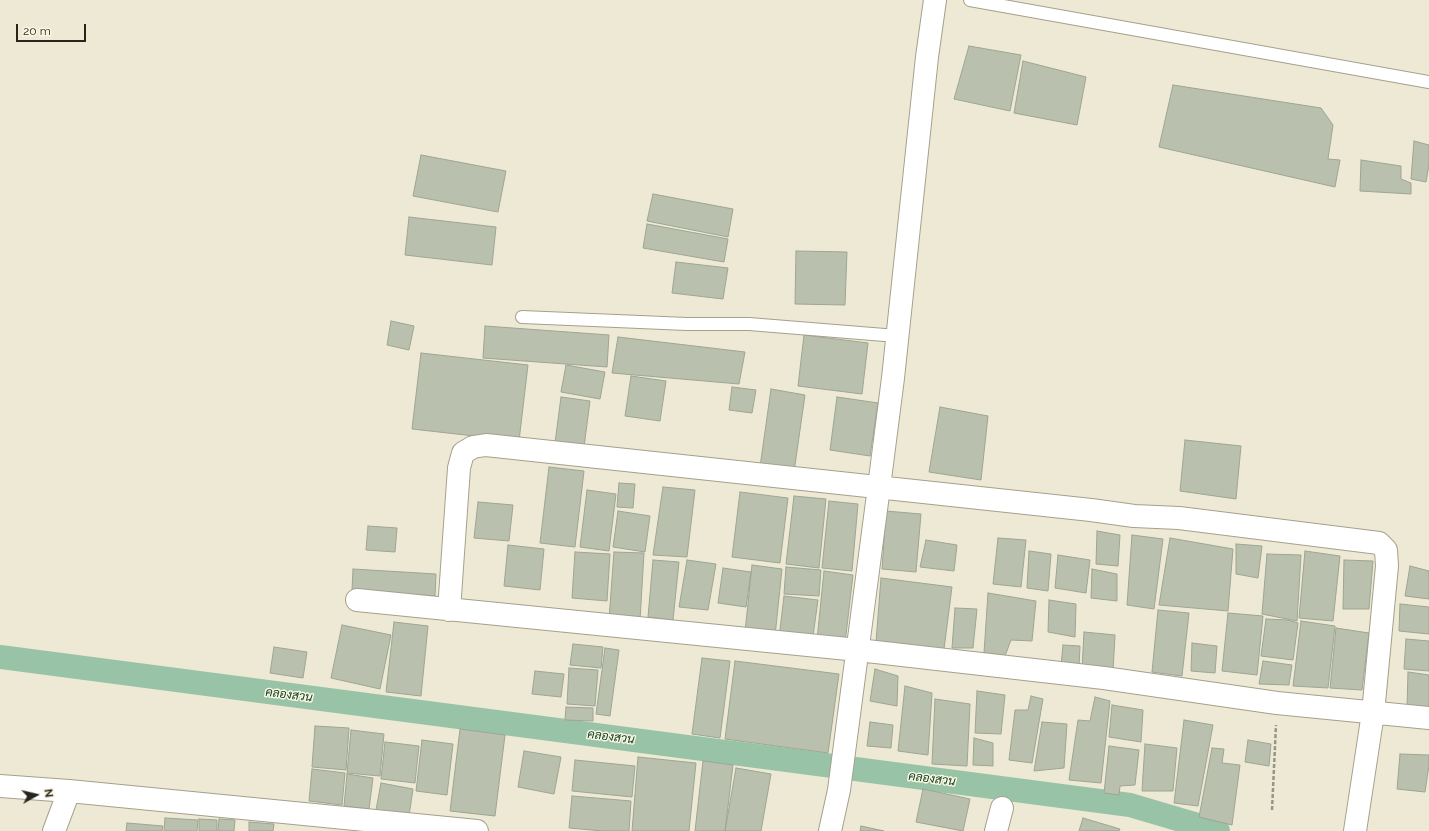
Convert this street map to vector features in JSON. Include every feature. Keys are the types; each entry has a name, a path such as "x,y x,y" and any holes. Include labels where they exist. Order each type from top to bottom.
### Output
{"street":[{"path":"830,831 839,790 847,734 879,488 927,57 935,0"},
{"path":"449,610 459,468 463,453 473,447 486,445 1083,509 1134,516 1179,518 1378,543 1386,550 1387,566 1373,712 1355,831"},
{"path":"357,600 858,650 1104,678 1277,703 1429,718"},
{"path":"0,786 69,791 476,831"},
{"path":"54,831 69,791"},
{"path":"996,831 1002,808"}],"lane":[{"path":"970,0 1429,82"},
{"path":"522,318 687,324 749,324 897,336"}],"path":[{"path":"1272,810 1277,703"}],"building":[{"path":"969,46 1021,55 1010,111 954,99"},
{"path":"1023,61 1086,77 1077,125 1014,113"},
{"path":"1173,85 1321,108 1333,125 1328,159 1340,160 1335,187 1159,147"},
{"path":"1414,141 1429,145 1429,165 1426,182 1411,179"},
{"path":"421,155 506,171 498,212 413,196"},
{"path":"1361,160 1401,166 1401,179 1411,183 1411,194 1360,191"},
{"path":"653,194 733,209 728,237 647,221"},
{"path":"409,217 496,227 492,265 405,255"},
{"path":"647,224 728,239 724,262 643,248"},
{"path":"796,251 847,252 845,305 795,304"},
{"path":"676,262 728,268 723,299 672,293"},
{"path":"391,321 414,326 409,350 387,345"},
{"path":"485,326 609,335 607,367 483,358"},
{"path":"804,335 868,343 862,394 798,386"},
{"path":"618,337 745,352 739,384 612,373"},
{"path":"421,353 528,365 519,441 412,429"},
{"path":"566,365 605,372 600,399 561,392"},
{"path":"631,376 666,381 660,421 625,416"},
{"path":"732,387 756,390 752,413 729,410"},
{"path":"771,389 805,395 794,472 760,467"},
{"path":"561,397 590,401 584,447 555,443"},
{"path":"837,397 878,403 870,456 830,450"},
{"path":"940,407 988,416 981,480 929,472"},
{"path":"1185,440 1241,446 1236,499 1180,491"},
{"path":"549,467 584,471 575,547 540,543"},
{"path":"619,483 635,484 633,508 617,507"},
{"path":"663,487 695,490 687,557 653,555"},
{"path":"587,490 616,494 609,551 580,547"},
{"path":"740,492 788,498 780,563 732,557"},
{"path":"794,496 826,499 819,568 786,564"},
{"path":"829,501 858,504 852,571 822,568"},
{"path":"478,502 513,505 509,541 474,538"},
{"path":"618,511 650,516 645,552 613,547"},
{"path":"886,511 921,514 916,572 882,569"},
{"path":"368,526 397,528 395,552 366,550"},
{"path":"1097,531 1120,535 1118,566 1096,564"},
{"path":"1132,535 1163,539 1154,609 1127,605"},
{"path":"998,538 1026,540 1021,587 993,584"},
{"path":"1170,538 1233,549 1228,611 1159,605"},
{"path":"926,540 957,545 954,571 920,567"},
{"path":"1236,544 1262,546 1258,578 1236,574"},
{"path":"508,545 544,549 540,590 504,586"},
{"path":"1029,551 1051,554 1048,591 1027,588"},
{"path":"1305,551 1340,556 1333,621 1299,618"},
{"path":"575,552 610,554 607,601 572,598"},
{"path":"614,552 644,553 640,620 609,619"},
{"path":"1267,554 1301,555 1297,621 1262,614"},
{"path":"1058,555 1090,560 1086,593 1055,588"},
{"path":"653,560 679,562 673,620 648,617"},
{"path":"687,560 716,564 708,610 679,607"},
{"path":"1344,560 1373,561 1369,609 1343,609"},
{"path":"752,565 782,569 775,636 745,632"},
{"path":"1410,566 1429,571 1429,599 1405,596"},
{"path":"786,567 821,570 819,596 784,594"},
{"path":"723,568 751,572 746,607 718,603"},
{"path":"353,569 436,574 435,596 352,590"},
{"path":"1092,569 1117,574 1117,601 1091,598"},
{"path":"824,571 853,575 845,643 817,640"},
{"path":"881,578 952,587 944,649 876,642"},
{"path":"988,593 1036,601 1032,641 1011,640 1005,656 984,653"},
{"path":"784,596 818,600 812,643 779,638"},
{"path":"1049,600 1076,604 1075,637 1048,632"},
{"path":"1400,604 1429,607 1429,634 1399,631"},
{"path":"955,608 977,609 973,648 952,648"},
{"path":"1158,610 1189,613 1182,676 1152,672"},
{"path":"1228,613 1263,616 1257,675 1222,671"},
{"path":"1266,619 1288,620 1298,623 1293,660 1261,656"},
{"path":"1301,621 1335,626 1328,688 1293,686"},
{"path":"394,622 428,626 421,696 386,692"},
{"path":"342,625 391,635 380,689 331,678"},
{"path":"1336,628 1369,633 1362,690 1330,688"},
{"path":"1084,632 1115,635 1113,671 1082,669"},
{"path":"1406,639 1429,641 1429,671 1404,669"},
{"path":"1192,643 1217,646 1215,673 1191,671"},
{"path":"573,644 603,647 601,668 570,665"},
{"path":"1063,645 1080,646 1079,668 1061,665"},
{"path":"274,647 307,652 303,678 270,673"},
{"path":"605,648 619,650 610,716 596,714"},
{"path":"702,658 730,661 720,738 692,734"},
{"path":"735,661 839,674 828,753 725,739"},
{"path":"1263,661 1292,665 1289,685 1259,684"},
{"path":"569,668 598,670 595,706 567,704"},
{"path":"875,669 898,676 897,706 870,701"},
{"path":"535,671 564,674 561,697 532,694"},
{"path":"1408,672 1429,675 1429,709 1407,707"},
{"path":"905,686 932,693 928,755 898,751"},
{"path":"977,691 1005,695 1001,734 975,733"},
{"path":"1031,696 1043,699 1032,763 1009,760 1015,710 1028,710"},
{"path":"1095,697 1110,701 1101,783 1069,780 1078,720 1090,721"},
{"path":"935,699 970,704 967,766 932,764"},
{"path":"1112,705 1143,710 1141,742 1109,737"},
{"path":"566,707 593,708 593,721 565,720"},
{"path":"1184,720 1213,725 1198,806 1174,803"},
{"path":"870,722 893,725 891,748 867,746"},
{"path":"1042,722 1067,724 1064,768 1034,771"},
{"path":"315,726 349,728 346,770 312,767"},
{"path":"460,729 505,735 495,816 450,811"},
{"path":"351,730 384,734 380,776 347,773"},
{"path":"974,738 993,743 993,766 973,765"},
{"path":"422,740 453,744 447,795 416,791"},
{"path":"1248,740 1271,744 1269,766 1245,762"},
{"path":"385,742 419,746 415,783 381,779"},
{"path":"1145,744 1177,748 1173,791 1142,791"},
{"path":"1109,746 1139,750 1135,785 1120,786 1119,795 1104,793"},
{"path":"1212,748 1224,749 1222,763 1240,765 1232,825 1199,817"},
{"path":"524,751 561,757 554,794 518,787"},
{"path":"1400,754 1429,755 1425,792 1397,789"},
{"path":"638,757 696,763 689,831 632,831"},
{"path":"575,760 635,766 632,797 572,791"},
{"path":"703,761 733,765 725,831 695,831"},
{"path":"736,768 771,774 761,831 725,831"},
{"path":"312,769 345,773 342,805 309,801"},
{"path":"347,774 373,778 369,809 344,806"},
{"path":"381,783 413,789 409,816 376,810"},
{"path":"923,789 970,799 963,831 916,822"},
{"path":"572,796 631,801 629,831 603,831 569,828"},
{"path":"165,818 198,820 197,831 164,831"},
{"path":"1083,818 1120,829 1119,831 1079,831"},
{"path":"199,819 217,820 217,831 199,831"},
{"path":"219,819 235,820 234,831 218,831"},
{"path":"249,822 274,824 273,831 249,831"},
{"path":"127,823 163,826 162,831 126,831"},
{"path":"861,826 884,831 860,831"}],"waterway":[{"name":"คลองสวน","path":"0,657 1130,805 1218,831"}]}
